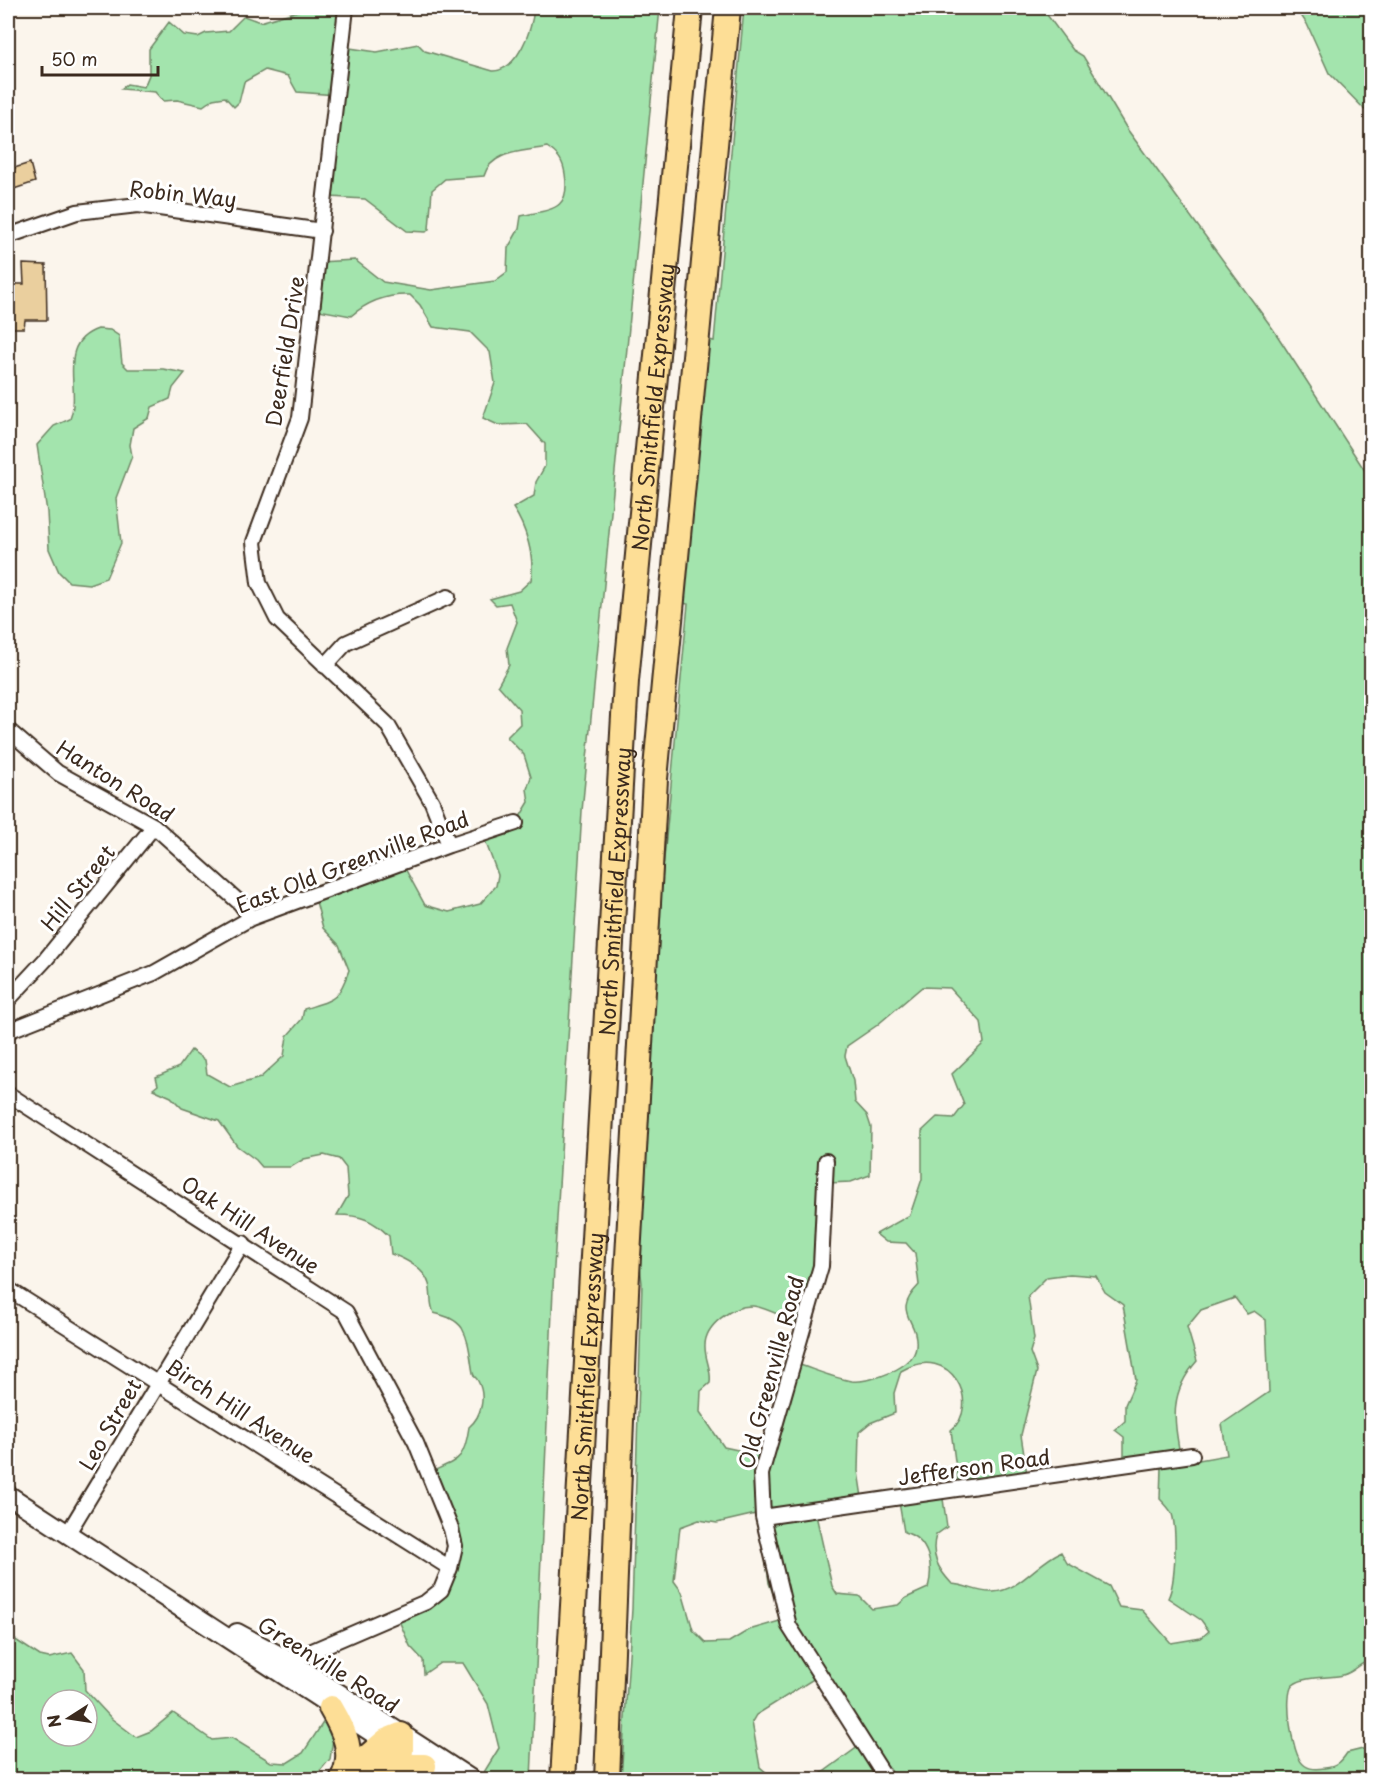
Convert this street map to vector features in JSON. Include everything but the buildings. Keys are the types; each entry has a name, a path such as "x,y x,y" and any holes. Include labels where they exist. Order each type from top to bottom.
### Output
{"highway":[{"name":"North Smithfield Expressway","path":"563,1777 625,692 690,8"},
{"name":"North Smithfield Expressway","path":"607,1779 626,1292 654,791 728,8"},
{"path":"331,1708 344,1731 348,1748 349,1759 343,1778"},
{"path":"343,1778 396,1742"},
{"path":"376,1777 396,1742"},
{"path":"376,1777 404,1766 424,1766"}],"main road":[{"name":"Greenville Road","path":"8,1495 159,1591 331,1708 472,1779"},
{"name":"Greenville Road","path":"159,1591 289,1661 424,1766 445,1779"}],"street":[{"name":"Deerfield Drive","path":"346,8 300,418 254,542 259,583 277,619 387,724 432,802 449,845"},
{"name":"Robin Way","path":"8,236 77,212 138,205 322,231"},
{"path":"325,666 346,643 448,597"},
{"name":"Hanton Road","path":"8,729 58,773 154,826 240,903 251,918"},
{"name":"East Old Greenville Road","path":"8,1031 154,973 251,918 449,845 516,823"},
{"name":"Hill Street","path":"8,1000 45,959 154,826"},
{"name":"Oak Hill Avenue","path":"8,1094 243,1243 346,1312 416,1443 451,1529 455,1546 450,1568"},
{"name":"Old Greenville Road","path":"826,1161 821,1266 761,1474 763,1517 789,1626 887,1779"},
{"name":"Leo Street","path":"68,1533 157,1382 243,1243"},
{"name":"Birch Hill Avenue","path":"8,1290 450,1568"},
{"name":"Jefferson Road","path":"763,1517 1192,1455"},
{"path":"289,1661 426,1602 441,1590 450,1568"}],"green space":[{"path":"308,8 344,11 343,47 377,52 418,44 425,51 493,71 510,64 522,47 527,37 534,8 660,8 582,811 554,1267 531,1779 485,1780 481,1777 499,1748 488,1704 463,1663 440,1663 424,1674 423,1660 410,1646 397,1616 437,1592 452,1556 429,1473 458,1458 465,1447 469,1427 480,1412 482,1393 473,1373 465,1333 453,1320 434,1313 427,1279 413,1265 391,1254 389,1236 372,1222 353,1216 337,1215 348,1196 346,1168 339,1159 324,1155 304,1159 291,1167 262,1167 237,1146 219,1121 182,1108 171,1097 153,1089 158,1085 156,1077 179,1067 191,1050 205,1060 207,1074 230,1087 260,1078 284,1056 287,1036 302,1019 304,1009 329,1000 338,993 349,970 339,945 323,928 314,894 402,863 425,905 449,912 480,904 496,886 498,875 483,835 517,822 529,802 527,789 531,777 524,755 507,737 520,724 519,709 498,685 509,665 507,648 517,622 510,603 496,605 490,599 519,591 531,580 532,562 528,542 513,508 534,496 536,482 545,466 545,444 527,424 498,425 483,418 495,383 490,352 470,332 433,327 420,305 410,295 378,300 364,306 351,316 313,309 318,262 355,260 383,282 431,290 495,281 507,272 508,248 519,229 521,216 550,209 562,202 566,186 563,165 547,147 501,157 488,167 484,176 445,179 432,190 429,229 426,232 407,231 365,199 330,197 336,95 297,92 288,76 265,70 244,82 239,102 234,107 225,97 213,99 203,106 177,100 163,101 155,92 121,89 127,84 144,87 149,75 149,49 169,22 184,35 198,37 206,33 229,31 244,16 260,22"},
{"path":"744,8 1042,8 1073,50 1083,56 1127,129 1273,329 1371,480 1371,1660 1347,1674 1311,1678 1293,1685 1290,1691 1289,1712 1295,1749 1303,1764 1314,1769 1329,1767 1338,1764 1347,1753 1371,1747 1371,1779 814,1779 859,1746 815,1678 756,1715 752,1722 760,1767 774,1779 621,1780 632,1609 642,1283 639,1258 662,880 688,604 677,602 704,339 714,341","holes":["922,987 950,988 981,1022 984,1043 952,1074 964,1105 954,1118 937,1117 922,1131 922,1179 910,1215 876,1234 886,1242 906,1243 915,1253 919,1285 911,1295 906,1310 914,1329 916,1347 913,1355 900,1368 880,1377 860,1381 838,1378 794,1363 761,1455 724,1447 700,1412 701,1391 710,1383 705,1352 706,1339 709,1331 721,1318 745,1307 753,1306 764,1309 801,1324 820,1266 828,1183 851,1182 870,1175 871,1127 867,1115 855,1102 853,1081 845,1056 847,1046 876,1026","1070,1274 1096,1276 1105,1292 1123,1305 1136,1380 1125,1405 1125,1421 1115,1430 1124,1437 1124,1470 1161,1467 1160,1499 1172,1514 1175,1532 1173,1581 1168,1598 1201,1620 1209,1631 1201,1638 1171,1643 1142,1610 1119,1607 1109,1586 1067,1563 1061,1552 1044,1562 1020,1582 1003,1590 988,1592 952,1584 939,1567 934,1549 936,1535 947,1527 943,1499 938,1496 899,1502 904,1532 919,1541 928,1554 930,1562 928,1588 906,1598 898,1605 872,1609 859,1596 837,1594 832,1586 816,1515 863,1504 858,1471 859,1432 870,1423 895,1413 894,1393 901,1371 919,1364 935,1364 947,1370 957,1380 962,1393 963,1406 960,1419 951,1430 959,1492 1028,1481 1021,1435 1037,1371 1030,1352 1034,1339 1028,1296 1047,1277","1235,1298 1247,1314 1254,1311 1266,1320 1269,1392 1222,1424 1227,1455 1188,1462 1181,1460 1176,1432 1177,1396 1181,1385 1197,1361 1187,1327 1201,1310","760,1513 769,1583 783,1620 749,1630 729,1642 706,1643 693,1630 682,1592 674,1581 680,1527 699,1520 717,1523"]},
{"path":"1296,8 1371,8 1371,116 1329,73 1307,24"},
{"path":"98,329 110,330 119,336 122,363 128,369 163,369 185,373 173,388 170,399 152,407 149,418 133,428 130,445 132,456 116,498 121,543 106,578 89,584 69,582 59,572 49,549 47,512 37,445 54,426 70,419 73,407 73,356 77,345 85,336"},
{"path":"8,1635 40,1656 49,1658 72,1653 84,1669 85,1688 39,1688 39,1748 99,1748 99,1705 112,1719 136,1737 151,1731 173,1713 212,1740 232,1738 271,1762 287,1763 303,1753 330,1712 337,1713 330,1759 313,1779 8,1779"}]}
